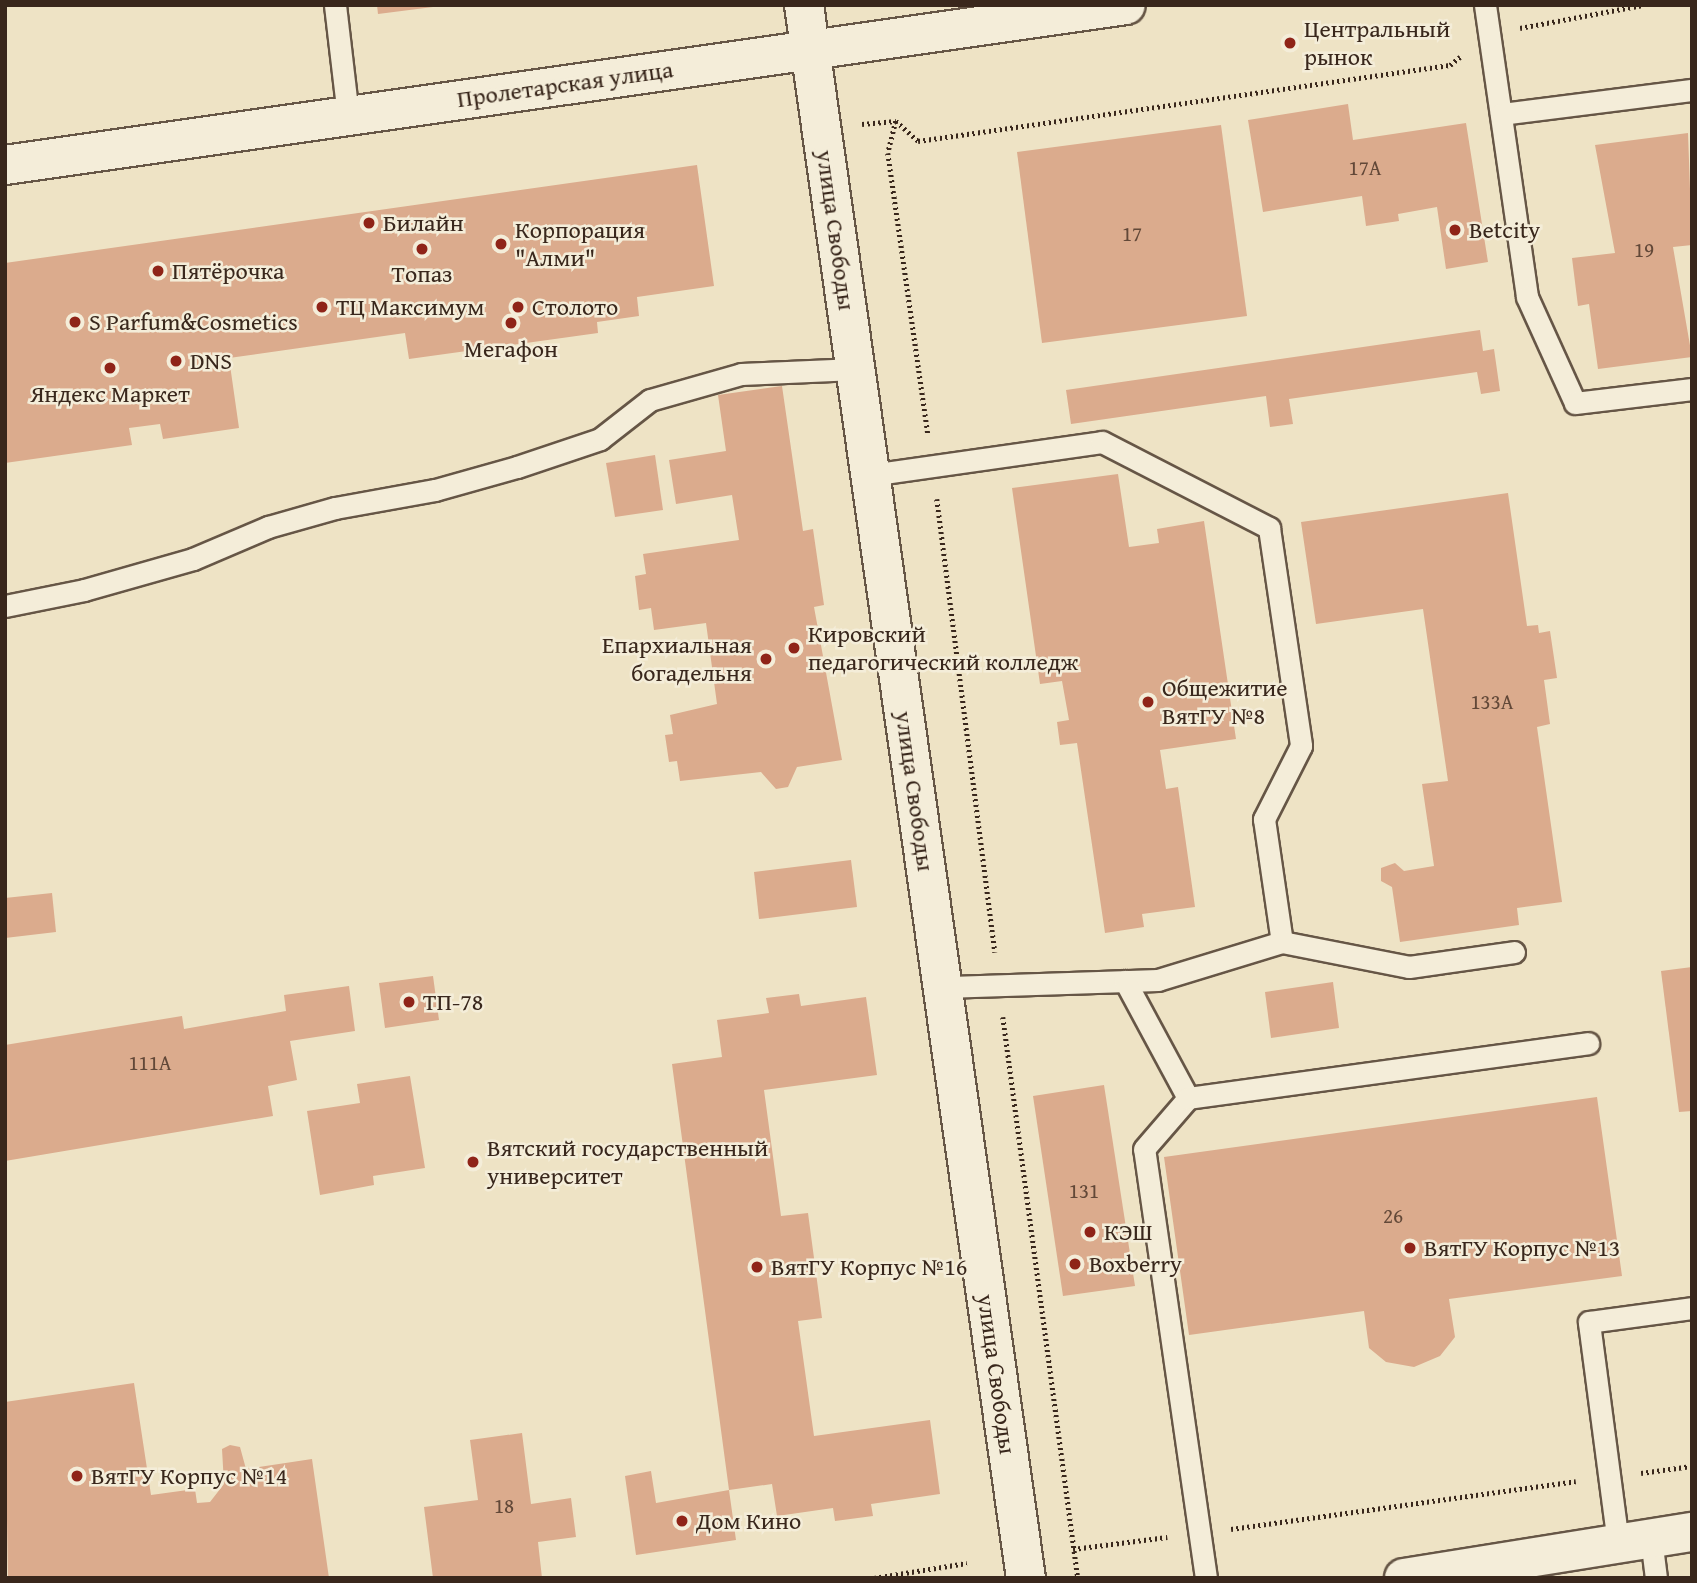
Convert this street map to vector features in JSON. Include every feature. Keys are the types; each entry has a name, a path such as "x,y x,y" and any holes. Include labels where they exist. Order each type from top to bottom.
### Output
{"street":[{"name":"улица Свободы","path":"804,5 1026,1578"},
{"name":"Пролетарская улица","path":"5,165 1126,5"},
{"path":"1404,1578 1448,1574 1692,1532"}],"lane":[{"path":"335,5 348,115"},
{"path":"1485,5 1527,297 1575,403 1692,389"},
{"path":"1501,114 1692,90"},
{"path":"5,606 85,590 193,559 268,527 335,508 435,490 517,467 600,439 650,400 715,381 741,374 856,369"},
{"path":"871,475 1102,442 1269,528 1301,746 1264,819 1282,942"},
{"path":"943,987 1158,980 1282,942 1409,967 1514,952"},
{"path":"1125,981 1188,1098"},
{"path":"1206,1578 1144,1149 1188,1098 1588,1043"},
{"path":"1656,1578 1635,1541 1610,1476 1589,1321 1692,1308"}],"path":[{"path":"822,127 896,121 918,141 1450,65 1489,34 1643,5"},
{"path":"896,121 888,153 932,466 1078,1578"},
{"path":"1073,1549 1692,1466"},
{"path":"874,1578 967,1563"}],"building":[{"path":"377,5 433,5 433,7 378,14"},
{"path":"1348,104 1353,140 1466,123 1488,262 1446,269 1437,207 1398,214 1399,221 1366,226 1362,196 1263,212 1248,120"},
{"path":"1221,125 1247,316 1042,343 1017,152"},
{"path":"1688,133 1692,245 1673,247 1692,357 1598,369 1589,304 1578,306 1572,258 1615,253 1595,145"},
{"name":"ТЦ Максимум","path":"697,165 714,286 637,297 639,316 597,322 598,333 409,359 405,333 229,358 239,428 163,439 160,424 129,428 132,445 5,463 5,263"},
{"path":"1480,330 1483,351 1494,349 1500,391 1481,394 1477,372 1289,399 1293,424 1270,427 1266,396 1071,424 1066,390"},
{"name":"Епархиальная богадельня","path":"782,386 803,531 813,529 824,605 814,607 842,760 797,767 788,787 776,789 761,772 680,781 677,761 669,762 665,735 673,734 670,715 717,704 706,623 654,630 651,608 639,610 635,576 646,574 643,554 739,540 732,495 676,504 669,460 726,451 718,395"},
{"path":"655,455 663,510 615,517 606,463"},
{"name":"Общежитие ВятГУ №8","path":"1118,474 1129,547 1159,543 1157,529 1204,521 1236,739 1160,750 1166,789 1178,787 1195,907 1142,914 1144,927 1105,933 1077,743 1060,745 1057,722 1069,720 1062,681 1040,684 1012,488"},
{"path":"1508,493 1527,626 1538,625 1539,633 1550,631 1557,678 1544,680 1550,724 1537,727 1562,902 1517,908 1519,925 1400,942 1392,887 1381,881 1381,868 1395,863 1404,871 1434,866 1422,784 1448,781 1423,609 1316,624 1301,522"},
{"path":"851,860 857,907 759,919 754,872"},
{"path":"52,893 56,932 5,938 5,898"},
{"path":"1692,967 1692,1111 1679,1112 1661,971"},
{"name":"ТП-78","path":"433,976 439,1020 385,1028 379,983"},
{"path":"1333,982 1339,1028 1271,1038 1265,992"},
{"path":"349,986 355,1031 290,1041 297,1080 268,1086 273,1116 5,1161 5,1045 182,1016 184,1029 286,1011 284,995"},
{"name":"ВятГУ Корпус №16","path":"799,994 801,1006 866,997 877,1075 764,1090 781,1216 808,1213 822,1318 798,1321 814,1436 930,1420 940,1494 871,1504 873,1516 835,1521 833,1508 777,1516 772,1484 729,1490 672,1064 722,1057 717,1020 769,1013 766,998"},
{"path":"410,1076 425,1168 373,1176 374,1185 320,1195 307,1111 360,1103 357,1084"},
{"path":"1104,1085 1135,1286 1063,1296 1033,1096"},
{"name":"ВятГУ Корпус №13","path":"1597,1097 1622,1276 1449,1299 1455,1337 1440,1356 1414,1367 1386,1362 1369,1348 1364,1311 1189,1335 1164,1157"},
{"name":"ВятГУ Корпус №14","path":"134,1383 151,1495 195,1489 197,1503 210,1502 224,1484 222,1449 230,1445 240,1447 246,1469 312,1459 329,1578 8,1578 5,1402"},
{"path":"522,1433 531,1504 571,1498 576,1537 538,1542 542,1578 433,1578 424,1507 478,1500 470,1440"},
{"name":"Дом Кино","path":"651,1471 656,1503 729,1490 736,1540 636,1555 625,1476"}],"place":[{"name":"Центральный рынок","path":"1290,43"},
{"name":"Билайн","path":"369,223"},
{"name":"Betcity","path":"1455,230"},
{"name":"Корпорация \"Алми\"","path":"501,244"},
{"name":"Топаз","path":"422,249"},
{"name":"Пятёрочка","path":"158,271"},
{"name":"ТЦ Максимум","path":"322,307"},
{"name":"Столото","path":"518,307"},
{"name":"S Parfum&Cosmetics","path":"75,322"},
{"name":"Мегафон","path":"511,323"},
{"name":"DNS","path":"176,361"},
{"name":"Яндекс Маркет","path":"110,368"},
{"name":"Кировский педагогический колледж","path":"794,648"},
{"name":"Епархиальная богадельня","path":"766,659"},
{"name":"Общежитие ВятГУ №8","path":"1148,702"},
{"name":"ТП-78","path":"409,1002"},
{"name":"Вятский государственный университет","path":"473,1162"},
{"name":"КЭШ","path":"1090,1232"},
{"name":"ВятГУ Корпус №13","path":"1410,1248"},
{"name":"Boxberry","path":"1075,1264"},
{"name":"ВятГУ Корпус №16","path":"757,1267"},
{"name":"ВятГУ Корпус №14","path":"77,1476"},
{"name":"Дом Кино","path":"682,1521"}]}
